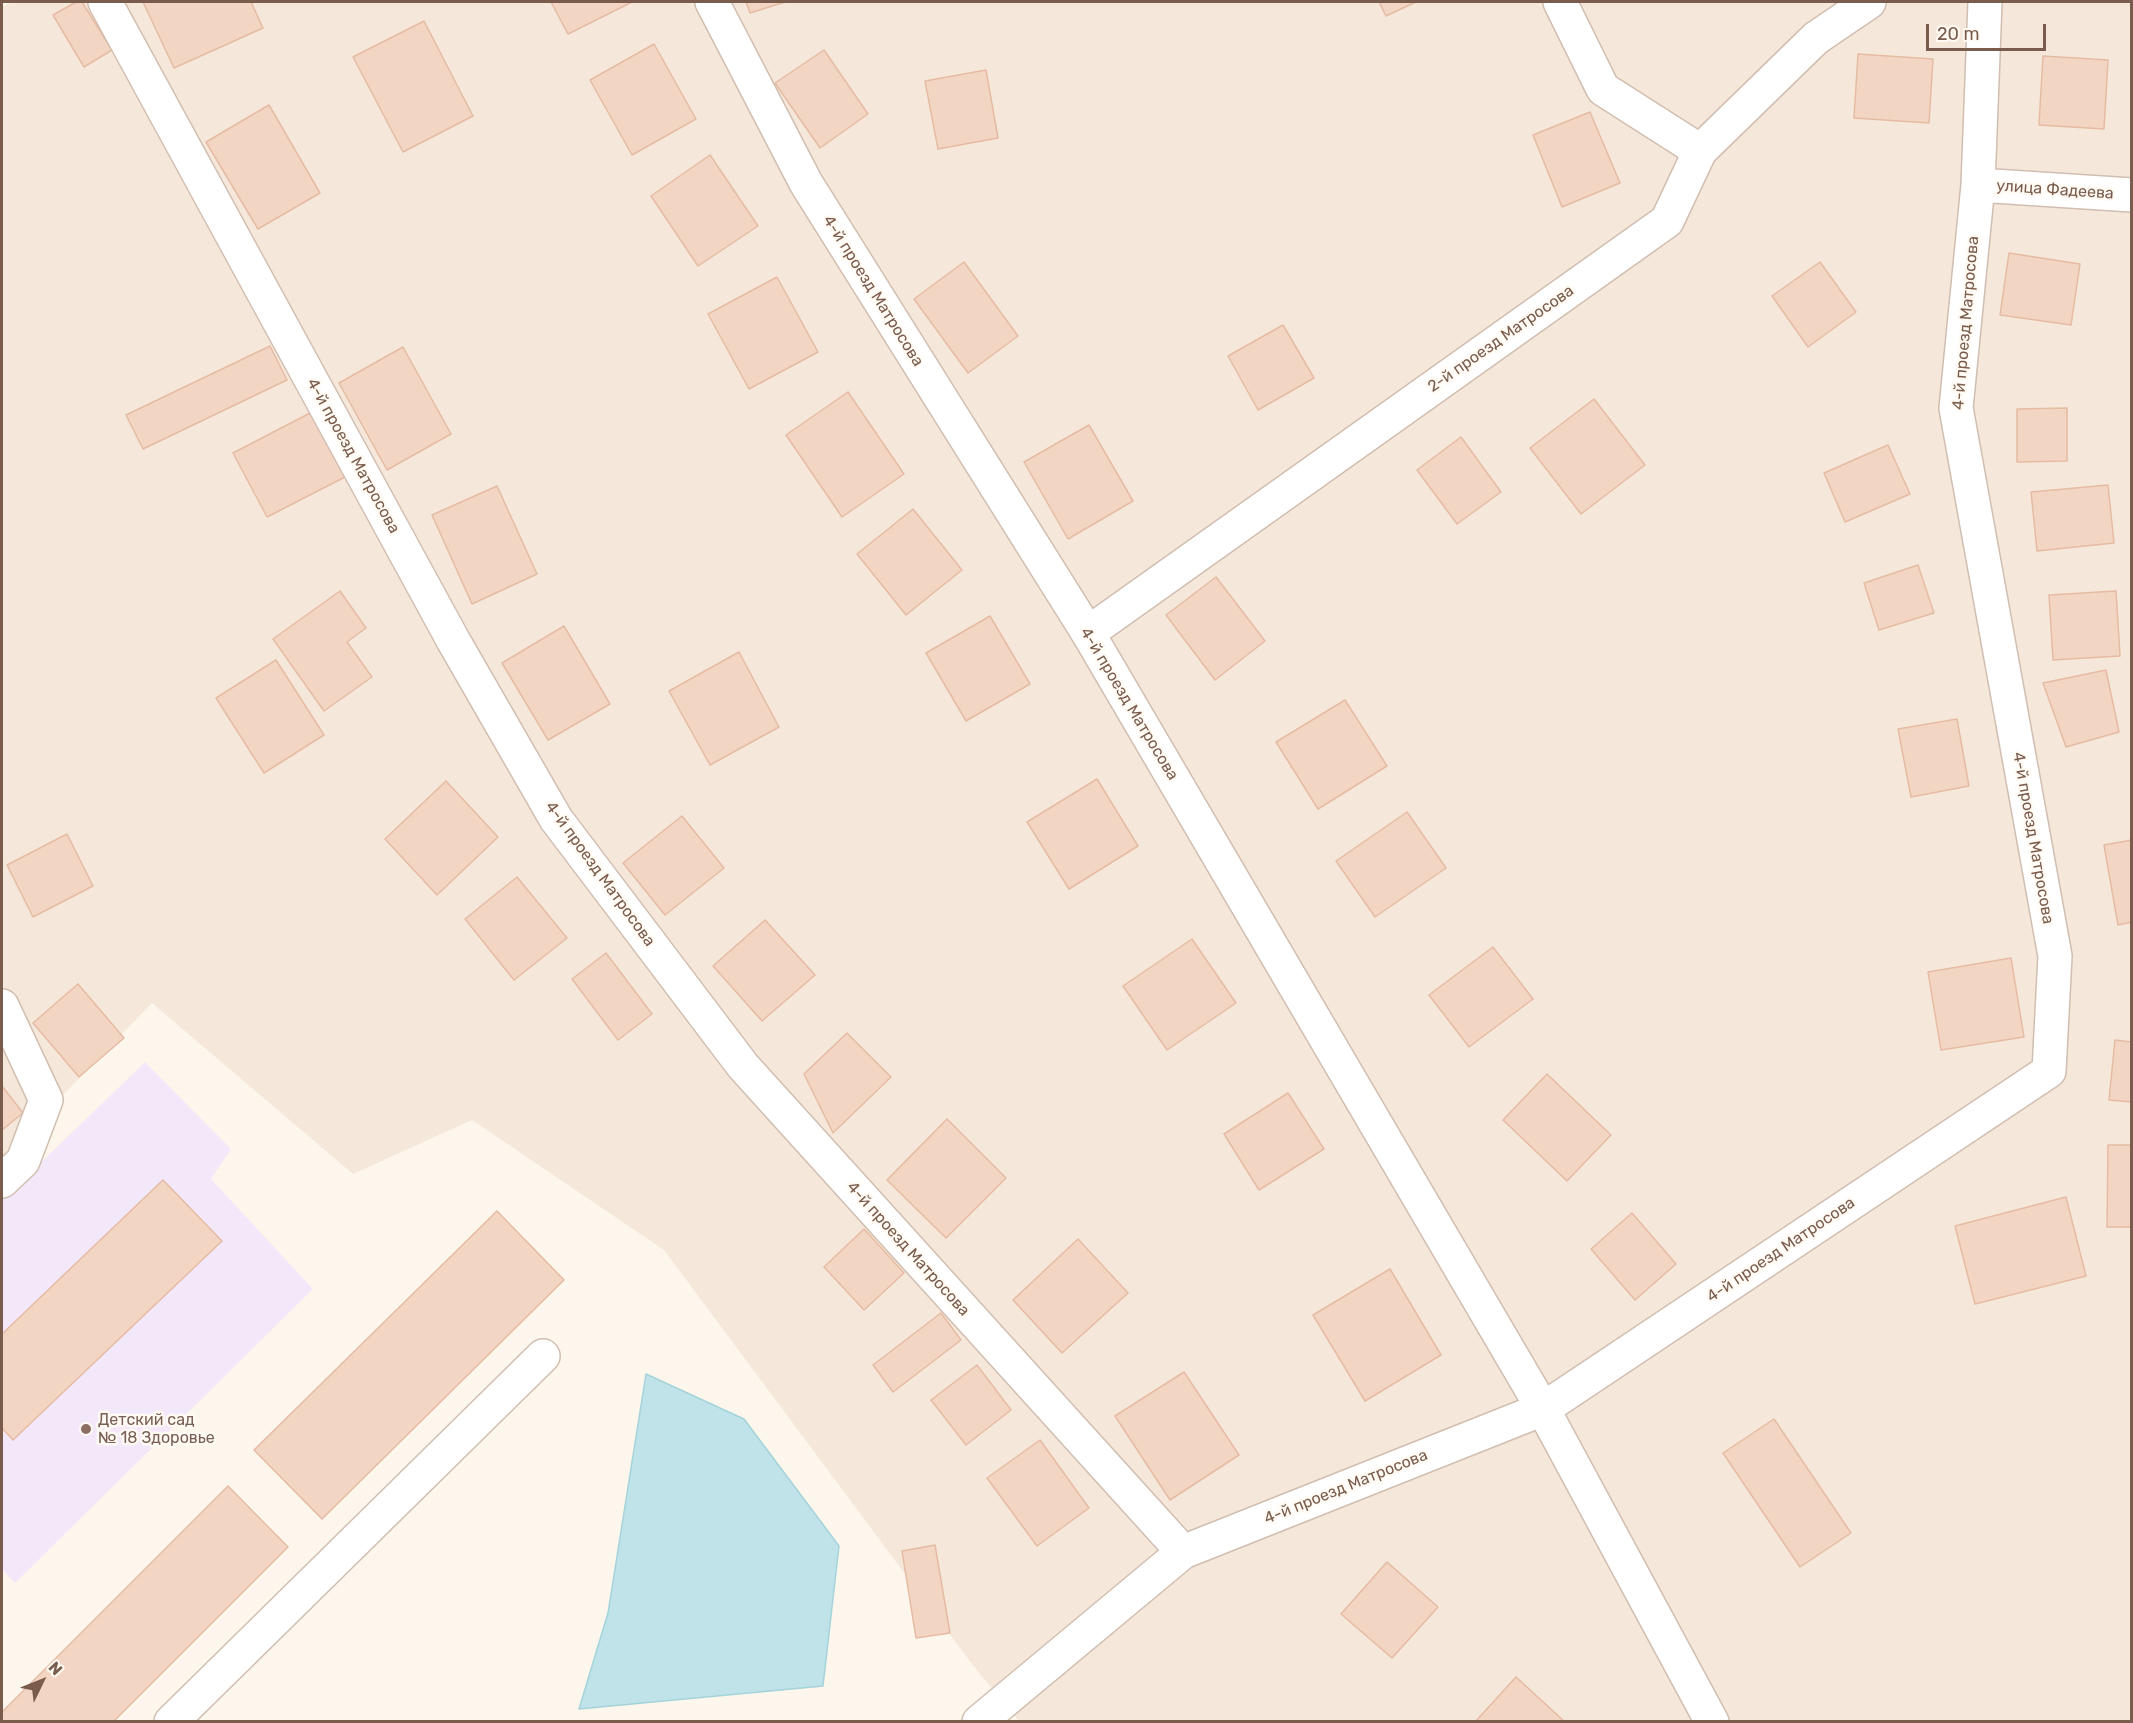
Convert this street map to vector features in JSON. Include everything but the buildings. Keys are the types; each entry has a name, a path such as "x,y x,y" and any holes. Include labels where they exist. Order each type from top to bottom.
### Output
{"street":[{"name":"4-й проезд Матросова","path":"105,2 453,640 556,819 743,1066 1184,1552"},
{"name":"4-й проезд Матросова","path":"712,2 806,183 1088,633 1543,1409 1712,1722"},
{"path":"1560,2 1603,89 1700,151"},
{"name":"2-й проезд Матросова","path":"1088,633 1667,221 1700,151 1816,38 1869,2"},
{"name":"4-й проезд Матросова","path":"979,1722 1184,1552 1543,1409 2049,1071 2055,956 1956,408 1978,185 1985,2"},
{"name":"улица Фадеева","path":"1978,185 2132,195"},
{"path":"2,1006 46,1100 23,1161 2,1181"},
{"path":"171,1722 543,1356"}],"shaded area":[{"path":"12,2 2131,2 2131,1721 1019,1721 972,1664 664,1250 472,1120 353,1174 152,1003 2,1158 2,7"},
{"name":"Детский сад № 18 Здоровье","path":"145,1062 231,1149 211,1179 313,1289 15,1583 2,1569 2,1200"}],"water":[{"path":"646,1374 744,1419 839,1546 823,1686 579,1709 608,1613"}],"place":[{"name":"Детский сад № 18 Здоровье","path":"86,1429"}]}
